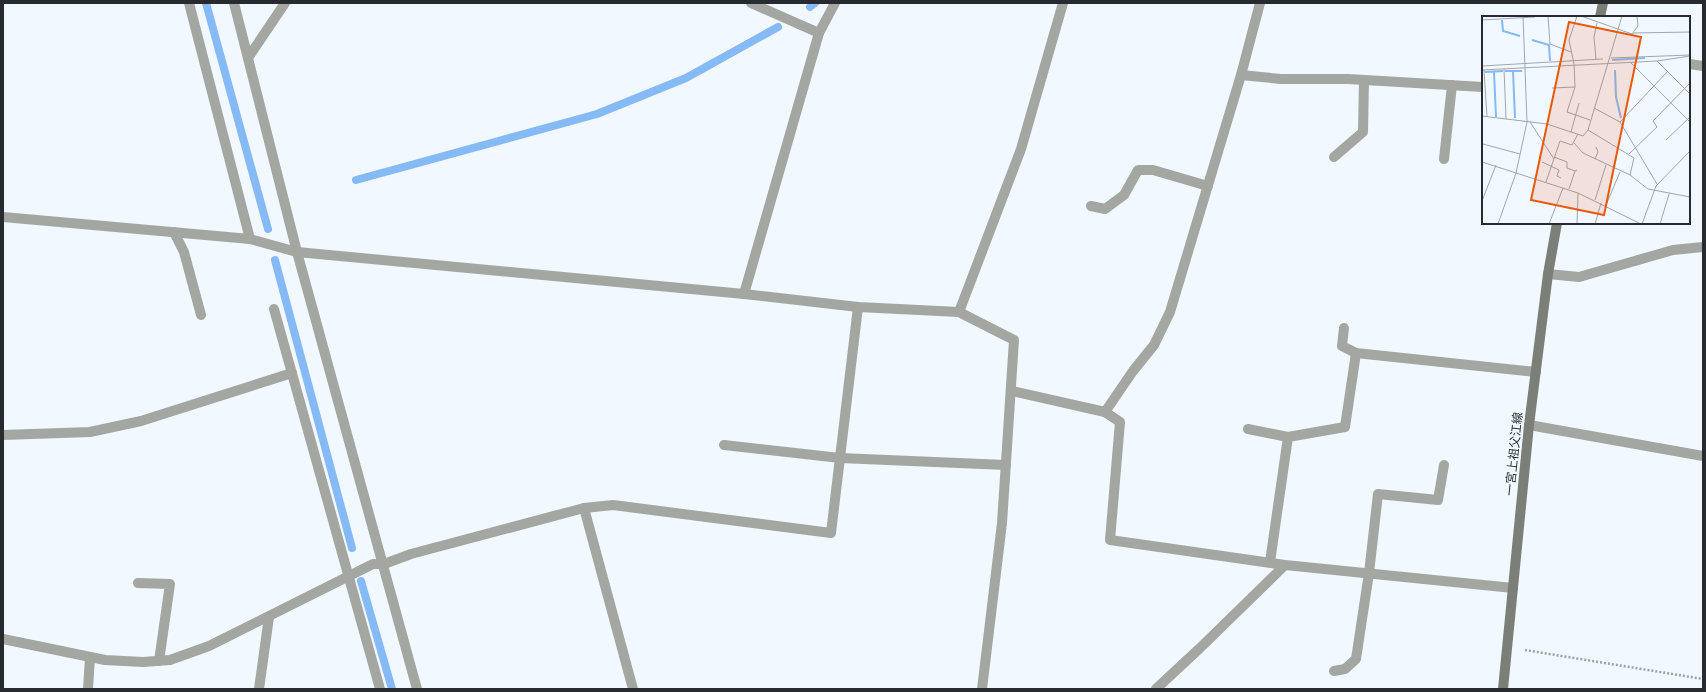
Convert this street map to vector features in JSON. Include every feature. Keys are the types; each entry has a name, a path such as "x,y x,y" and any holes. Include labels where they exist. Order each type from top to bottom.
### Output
{"main road":[{"path":"1600,16 1603,3"},
{"name":"一宮上祖父江線","path":"1503,689 1529,426 1548,274 1557,224"}],"street":[{"path":"189,3 250,239"},
{"path":"234,3 297,252 384,564 417,689"},
{"path":"248,58 285,3"},
{"path":"751,3 819,33"},
{"path":"744,294 819,33 835,3"},
{"path":"959,312 1021,149 1063,3"},
{"path":"1105,412 1133,371 1154,345 1170,312 1241,75 1260,3"},
{"path":"1690,64 1703,66"},
{"path":"1241,75 1281,79 1364,80 1482,87"},
{"path":"1334,156 1363,132 1364,80"},
{"path":"1444,159 1452,85"},
{"path":"1091,206 1105,209 1124,195 1138,170 1153,170 1208,186"},
{"path":"3,217 250,239 297,252 744,294 858,307 959,312 1014,340 1012,391 1002,523 982,689"},
{"path":"174,232 184,252 201,315"},
{"path":"1548,274 1579,277 1673,250 1703,247"},
{"path":"3,639 105,660 143,662 170,660 209,646 373,564 384,564 411,554 584,508 613,505 831,533 858,307"},
{"path":"274,309 380,689"},
{"path":"1344,328 1342,346 1356,353 1536,372"},
{"path":"1248,429 1288,437 1345,426 1356,353"},
{"path":"3,435 90,432 141,421 292,373"},
{"path":"1012,391 1105,412 1120,422 1110,540 1285,565 1513,588"},
{"path":"1529,426 1703,456"},
{"path":"1270,562 1288,437"},
{"path":"724,444 840,458 1006,464"},
{"path":"1334,671 1345,668 1356,659 1369,573 1378,494 1438,500 1444,465"},
{"path":"584,508 633,689"},
{"path":"1156,689 1285,565"},
{"path":"138,583 170,584 159,661"},
{"path":"259,689 269,617"},
{"path":"88,689 90,657"}],"path":[{"path":"1507,647 1703,679"}],"waterway":[{"path":"206,3 268,229"},
{"path":"810,7 815,3"},
{"path":"356,180 597,114 686,78 778,27"},
{"path":"275,260 352,548"},
{"path":"361,581 392,689"}]}
